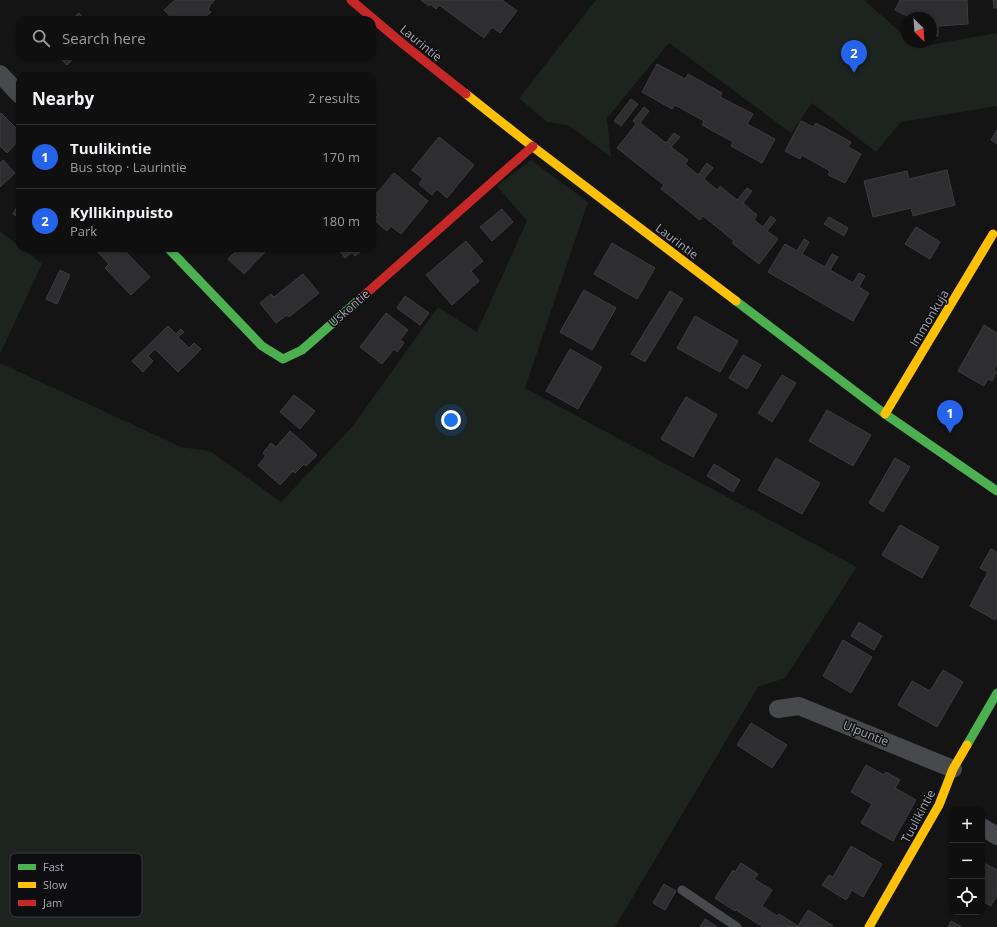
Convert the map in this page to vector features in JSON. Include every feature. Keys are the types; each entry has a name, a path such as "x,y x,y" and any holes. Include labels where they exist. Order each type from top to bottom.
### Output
{"street":[{"name":"Laurintie","path":"351,0 370,16"},
{"name":"Laurintie","path":"376,21 533,146 885,414 997,491"},
{"path":"0,74 16,91"},
{"name":"Uskontie","path":"172,252 262,346 283,359 302,350 533,146"},
{"name":"Immonkuja","path":"885,414 993,234"},
{"name":"Tuulikintie","path":"869,927 946,808 953,768 997,693"},
{"name":"Ulpuntie","path":"778,710 799,706 953,768"},
{"path":"985,829 997,836"}],"lane":[{"path":"682,890 737,927"}],"shaded area":[{"path":"596,0 864,0 901,33 901,48 937,48 937,44 997,33 997,106 901,122 876,152 812,103 791,133 669,43 607,118 611,157 568,125 547,122 519,98"},
{"path":"531,160 588,202 525,388 857,567 785,678 758,687 615,927 0,927 0,363 181,447 210,451 281,502 352,427 438,307 477,332 527,221 497,186"},
{"path":"0,231 16,244 16,252 27,252 42,264 0,354"}],"building":[{"path":"175,0 215,0 210,5 208,10 211,12 206,16 170,16 164,10"},
{"path":"421,0 502,0 517,11 500,33 492,27 484,38 439,5 436,9 430,4 429,6"},
{"path":"900,0 967,0 968,24 938,26 937,36 937,12 901,13 895,10"},
{"path":"993,0 997,0 997,8 994,8"},
{"path":"62,60 72,60 67,65"},
{"path":"657,64 685,79 688,74 722,93 720,97 753,114 747,124 775,139 762,163 731,146 733,142 702,125 704,121 675,105 672,109 642,92"},
{"path":"631,99 638,104 621,126 614,121"},
{"path":"644,107 649,111 640,123 666,143 674,133 680,137 671,147 688,160 685,164 698,175 707,163 713,168 704,179 717,190 720,186 737,200 747,188 752,191 743,203 757,215 754,220 763,227 771,216 776,220 767,231 778,239 759,264 732,243 734,241 703,216 700,220 661,189 664,185 617,148 636,124 633,121"},
{"path":"1,113 16,128 16,143 7,153 0,146"},
{"path":"801,121 813,127 816,123 851,142 848,147 861,154 845,183 828,175 830,171 802,155 800,159 785,151"},
{"path":"997,130 997,144 991,140"},
{"path":"439,137 474,165 447,198 437,189 432,195 419,184 423,179 412,170"},
{"path":"3,160 15,173 0,187 0,163"},
{"path":"947,170 955,205 913,216 911,208 873,217 864,181 907,171 909,179"},
{"path":"394,173 428,201 401,234 391,226 387,231 376,222 376,218 378,215 376,214 376,194"},
{"path":"16,208 16,216 13,214"},
{"path":"502,209 513,222 492,241 480,227"},
{"path":"829,217 848,228 844,236 824,224"},
{"path":"916,227 940,242 930,259 905,244"},
{"path":"804,239 809,242 802,254 825,267 832,254 838,257 830,270 853,283 859,273 865,276 859,287 869,293 853,321 768,272 785,244 797,251"},
{"path":"466,241 483,261 471,271 479,281 452,305 426,275"},
{"path":"612,243 655,268 637,299 594,274"},
{"path":"98,252 126,252 150,277 131,295 105,268 109,264"},
{"path":"235,252 265,252 244,274 228,259"},
{"path":"341,252 352,252 345,258"},
{"path":"352,252 360,252 355,256"},
{"path":"60,270 70,275 57,304 46,299"},
{"path":"303,274 319,293 289,317 287,315 276,323 260,303 271,294 274,297"},
{"path":"584,290 616,308 592,350 560,332"},
{"path":"670,291 683,299 645,362 631,354"},
{"path":"405,296 429,313 420,325 397,308"},
{"path":"386,313 408,330 400,340 404,343 397,352 394,349 382,364 360,347"},
{"path":"695,316 738,341 720,372 677,348"},
{"path":"984,325 997,333 997,364 994,370 997,372 992,381 988,379 984,386 958,371"},
{"path":"168,326 176,334 181,329 184,332 178,337 189,348 194,343 201,349 178,372 155,349 148,356 153,361 143,372 132,361"},
{"path":"570,349 602,367 578,409 546,391"},
{"path":"743,355 761,365 747,389 729,378"},
{"path":"782,375 796,383 772,422 758,413"},
{"path":"294,395 315,411 300,429 280,412"},
{"path":"686,397 717,415 693,457 661,439"},
{"path":"827,410 871,435 853,466 809,441"},
{"path":"290,431 317,455 306,466 304,464 295,473 293,471 280,485 258,465 266,456 263,453 271,443 276,447"},
{"path":"776,458 820,483 802,514 758,490"},
{"path":"895,458 910,467 883,512 869,503"},
{"path":"714,464 740,480 733,492 707,476"},
{"path":"900,525 939,547 922,578 882,555"},
{"path":"991,549 997,552 997,617 995,620 970,606 988,572 980,568"},
{"path":"859,622 882,636 874,650 851,636"},
{"path":"843,640 872,657 851,693 823,676"},
{"path":"943,670 963,682 937,727 898,705 912,681 930,691"},
{"path":"751,723 787,745 772,768 737,745"},
{"path":"866,765 884,775 886,772 900,780 895,788 916,800 893,841 861,823 872,804 851,792"},
{"path":"851,846 882,864 863,897 852,890 846,900 822,885 829,875 833,877"},
{"path":"741,863 758,874 754,879 772,890 762,906 777,916 779,914 798,926 808,910 833,926 763,927 715,898 733,870 735,872"},
{"path":"985,864 997,870 997,895 991,906 985,903"},
{"path":"664,884 676,891 665,910 653,903"},
{"path":"705,919 717,927 700,927"},
{"path":"951,921 962,927 948,927"}],"traffic: fast":[{"path":"172,252 262,346 283,359 302,350 360,299"},
{"path":"736,301 885,414 997,491"},
{"path":"967,745 997,693"}],"traffic: slow":[{"path":"466,94 524,140 736,301"},
{"path":"885,414 993,234"},
{"path":"869,927 939,805 953,769 967,745"}],"traffic: jam":[{"path":"351,0 370,16"},
{"path":"376,21 466,94"},
{"path":"360,299 533,146"}],"place":[{"name":"Kyllikinpuisto","path":"854,73"},
{"name":"Tuulikintie","path":"950,433"}]}
